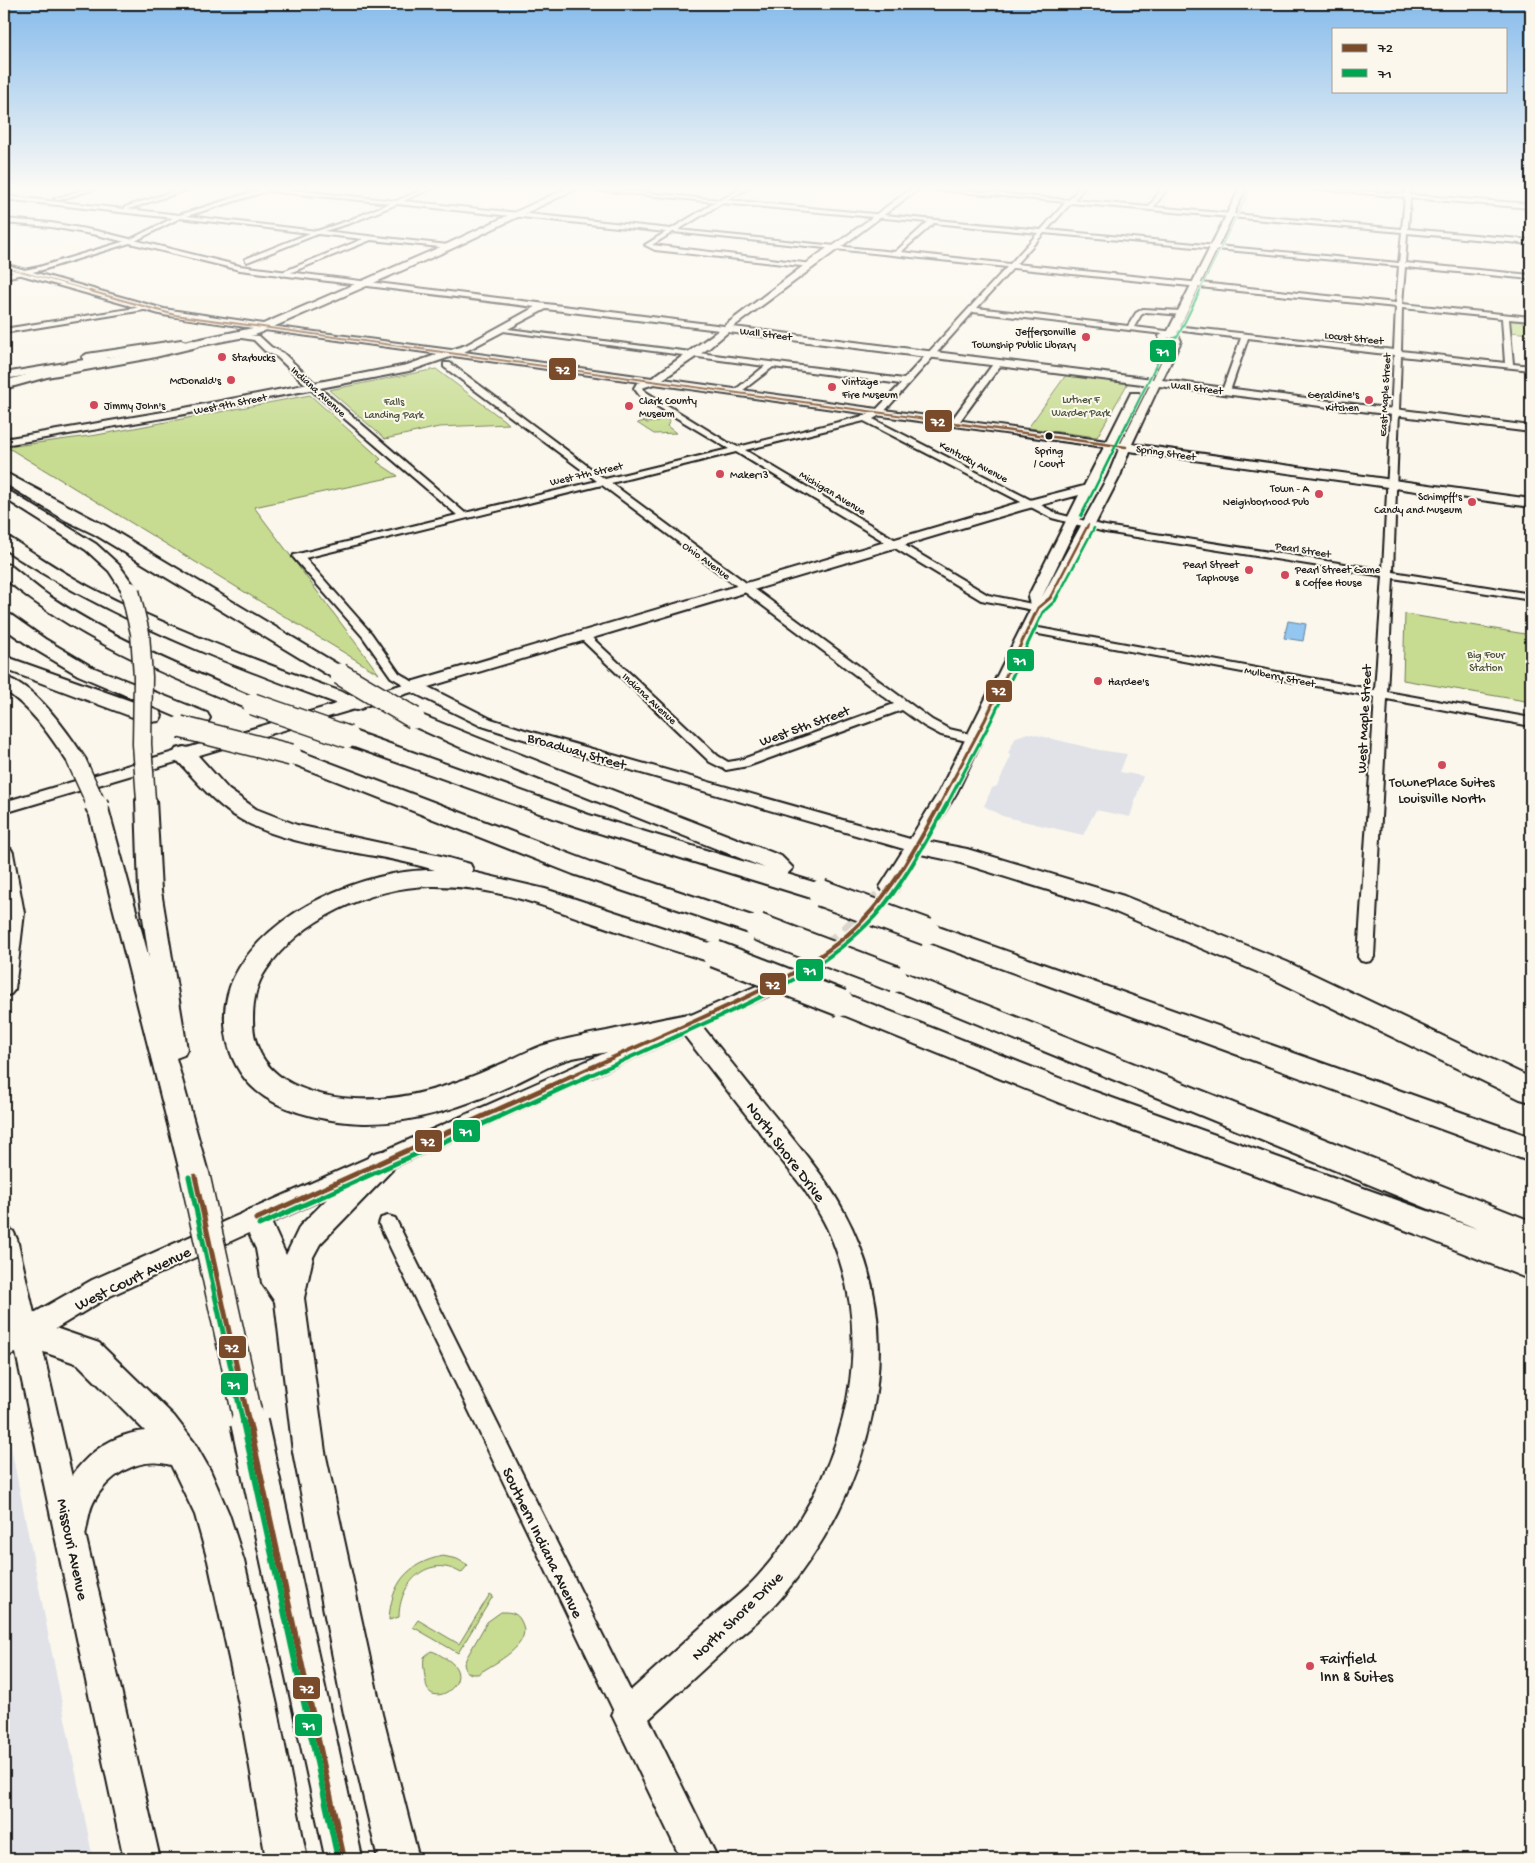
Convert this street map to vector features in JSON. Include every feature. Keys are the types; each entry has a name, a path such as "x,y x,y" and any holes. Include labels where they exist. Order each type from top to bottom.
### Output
{"highway":[{"path":"4,386 55,371 151,354 193,344"},
{"path":"4,461 82,513 100,530"},
{"path":"4,477 71,516 100,530 414,718 470,743 772,861 814,892"},
{"path":"4,542 34,564 164,630 235,659 356,704"},
{"path":"4,569 50,606 98,634 163,667 253,704 581,820 814,892 1531,1150"},
{"path":"4,619 38,643 85,671 189,722"},
{"path":"4,662 291,755 582,868 758,927 895,979 1531,1236"},
{"path":"184,754 221,795 248,814 290,831 432,861 715,954 1076,1097 1392,1211 1531,1265"},
{"path":"915,846 958,854 1074,888 1114,902 1277,969 1531,1091"},
{"path":"548,898 501,884 465,879 431,878 390,883 359,892 297,923 276,940 256,963 242,988 237,1013 239,1040 250,1063 268,1084 300,1100 338,1109 389,1110 422,1106 452,1097 556,1052 688,1024"}],"main road":[{"name":"Spring Street","path":"31,275 148,308 175,314 265,327"},
{"path":"4,376 238,336 265,327 385,275"},
{"path":"4,372 265,327"},
{"path":"4,368 109,354"},
{"path":"4,492 91,546 114,568 130,591 141,642 144,677 142,744 150,891 195,1176"},
{"path":"4,682 42,714 62,735 98,808 195,1176 344,1859"},
{"path":"382,1162 310,1235 299,1256 289,1298 310,1452 323,1520 363,1714 399,1859"},
{"path":"256,1218 270,1249 277,1283 289,1298"},
{"path":"15,1338 88,1353 163,1427 182,1453 198,1482 212,1514 226,1561 258,1706 287,1859"},
{"path":"70,1532 75,1505 81,1491 98,1470 114,1458 129,1450 158,1445 172,1447 182,1453"}],"street":[{"name":"Wall Street","path":"290,275 1531,429"},
{"path":"654,381 796,275"},
{"path":"879,412 1005,275"},
{"path":"1104,275 1531,319"},
{"path":"1038,608 1035,597 1072,521 1164,336 1174,330 1201,275"},
{"name":"East Maple Street","path":"1392,484 1402,275"},
{"path":"1498,275 1531,278"},
{"name":"West 9th Street","path":"4,442 314,387 409,368 453,353 504,329 544,306"},
{"path":"4,331 148,308"},
{"name":"Locust Street","path":"974,310 1130,328 1245,336 1531,368"},
{"path":"1130,328 1138,314 1145,310 1182,313"},
{"path":"1505,316 1508,332 1509,366"},
{"name":"Spring Street","path":"265,327 1531,503"},
{"path":"504,329 906,382"},
{"path":"890,887 948,792 1038,608 1050,598 1114,476 1176,341 1174,330"},
{"name":"Indiana Avenue","path":"238,336 256,338 268,349 280,355 462,516"},
{"path":"1226,391 1245,336"},
{"path":"409,368 424,369 485,358"},
{"path":"954,422 999,362"},
{"path":"738,392 772,364"},
{"name":"Ohio Avenue","path":"447,365 903,705 945,732 975,739"},
{"name":"Michigan Avenue","path":"654,381 640,385 638,388 643,394 724,444 738,449 985,598 1038,608"},
{"name":"West 7th Street","path":"298,557 865,418 879,412"},
{"name":"Kentucky Avenue","path":"865,418 1029,504 1054,516 1072,521"},
{"name":"West Maple Street","path":"1366,956 1392,484"},
{"path":"4,808 1029,504 1088,489"},
{"name":"Pearl Street","path":"1072,521 1105,530 1531,597"},
{"name":"Broadway Street","path":"298,557 367,635 395,675 468,714 519,733 915,846"},
{"name":"Mulberry Street","path":"1028,629 1531,722"},
{"name":"Indiana Avenue","path":"585,637 714,759"},
{"name":"West 5th Street","path":"714,759 726,766 743,763 903,705"},
{"path":"4,853 14,913 4,989"},
{"name":"West Court Avenue","path":"15,1338 101,1288 761,991"},
{"name":"North Shore Drive","path":"629,1715 768,1589 792,1559 822,1512 845,1464 860,1407 866,1369 863,1302 851,1253 840,1228 813,1182 688,1024"},
{"name":"Southern Indiana Avenue","path":"388,1224 700,1859"},
{"name":"Missouri Avenue","path":"4,1239 15,1338 70,1532 142,1859"}],"shaded area":[{"path":"1028,733 1099,750 1127,754 1120,772 1143,776 1130,817 1096,810 1083,835 1002,816 984,806 992,788 997,786 1011,756 1008,753 1016,737"},
{"path":"4,1412 93,1859 4,1859"}],"green space":[{"path":"1508,320 1531,322 1531,334 1510,332"},
{"name":"Falls Landing Park","path":"436,369 509,424 439,427 385,439 329,390"},
{"name":"Luther F Warder Park","path":"1066,375 1129,381 1097,437 1028,428"},
{"path":"310,395 381,459 377,462 398,476 254,507 379,674 7,447 97,435"},
{"path":"668,417 670,421 667,426 676,433 654,434 637,423 646,421 646,423 658,422 654,419"},
{"name":"Big Four Station","path":"1405,614 1531,635 1531,702 1403,680"},
{"path":"443,1556 457,1559 468,1565 461,1573 449,1568 437,1567 427,1569 418,1575 404,1593 399,1617 389,1620 393,1596 403,1577 420,1564"},
{"path":"490,1594 493,1596 458,1653 413,1627 418,1620 459,1644"},
{"path":"501,1612 512,1613 519,1618 524,1630 522,1638 518,1645 502,1659 478,1674 471,1674 466,1671 464,1664 467,1657 487,1622"},
{"path":"431,1651 445,1658 454,1666 458,1674 457,1681 446,1693 432,1694 427,1688 424,1657"}],"water":[{"path":"1288,621 1306,624 1303,641 1284,638"}],"tunnel":[{"path":"773,984 822,954 837,942 865,917 890,887"}],"transit line":[{"name":"72","path":"32,275 175,315 1126,447"},
{"name":"71","path":"1081,516 1168,341 1178,336 1208,275"},
{"name":"72","path":"256,1219 761,991 814,960 850,932 871,912 888,889 926,829 971,747 1038,608 1050,598 1088,525"},
{"name":"71","path":"259,1225 764,997 830,956 855,936 885,904 917,857 976,751 1043,612 1055,601 1094,528"},
{"name":"72","path":"195,1176 344,1859"},
{"name":"71","path":"189,1177 338,1859"}],"place":[{"name":"Jeffersonville Township Public Library","path":"1086,337"},
{"name":"Starbucks","path":"222,357"},
{"name":"McDonald's","path":"231,380"},
{"name":"Vintage Fire Museum","path":"832,387"},
{"name":"Geraldine's Kitchen","path":"1369,400"},
{"name":"Jimmy John's","path":"94,405"},
{"name":"Clark County Museum","path":"629,406"},
{"name":"Spring / Court","path":"1049,436"},
{"name":"Maker13","path":"720,474"},
{"name":"Town - A Neighborhood Pub","path":"1319,494"},
{"name":"Schimpff's Candy and Museum","path":"1472,502"},
{"name":"Pearl Street Taphouse","path":"1249,570"},
{"name":"Pearl Street Game & Coffee House","path":"1285,575"},
{"name":"Hardee's","path":"1098,681"},
{"name":"TownePlace Suites Louisville North","path":"1442,765"},
{"name":"Fairfield Inn & Suites","path":"1310,1666"}]}
